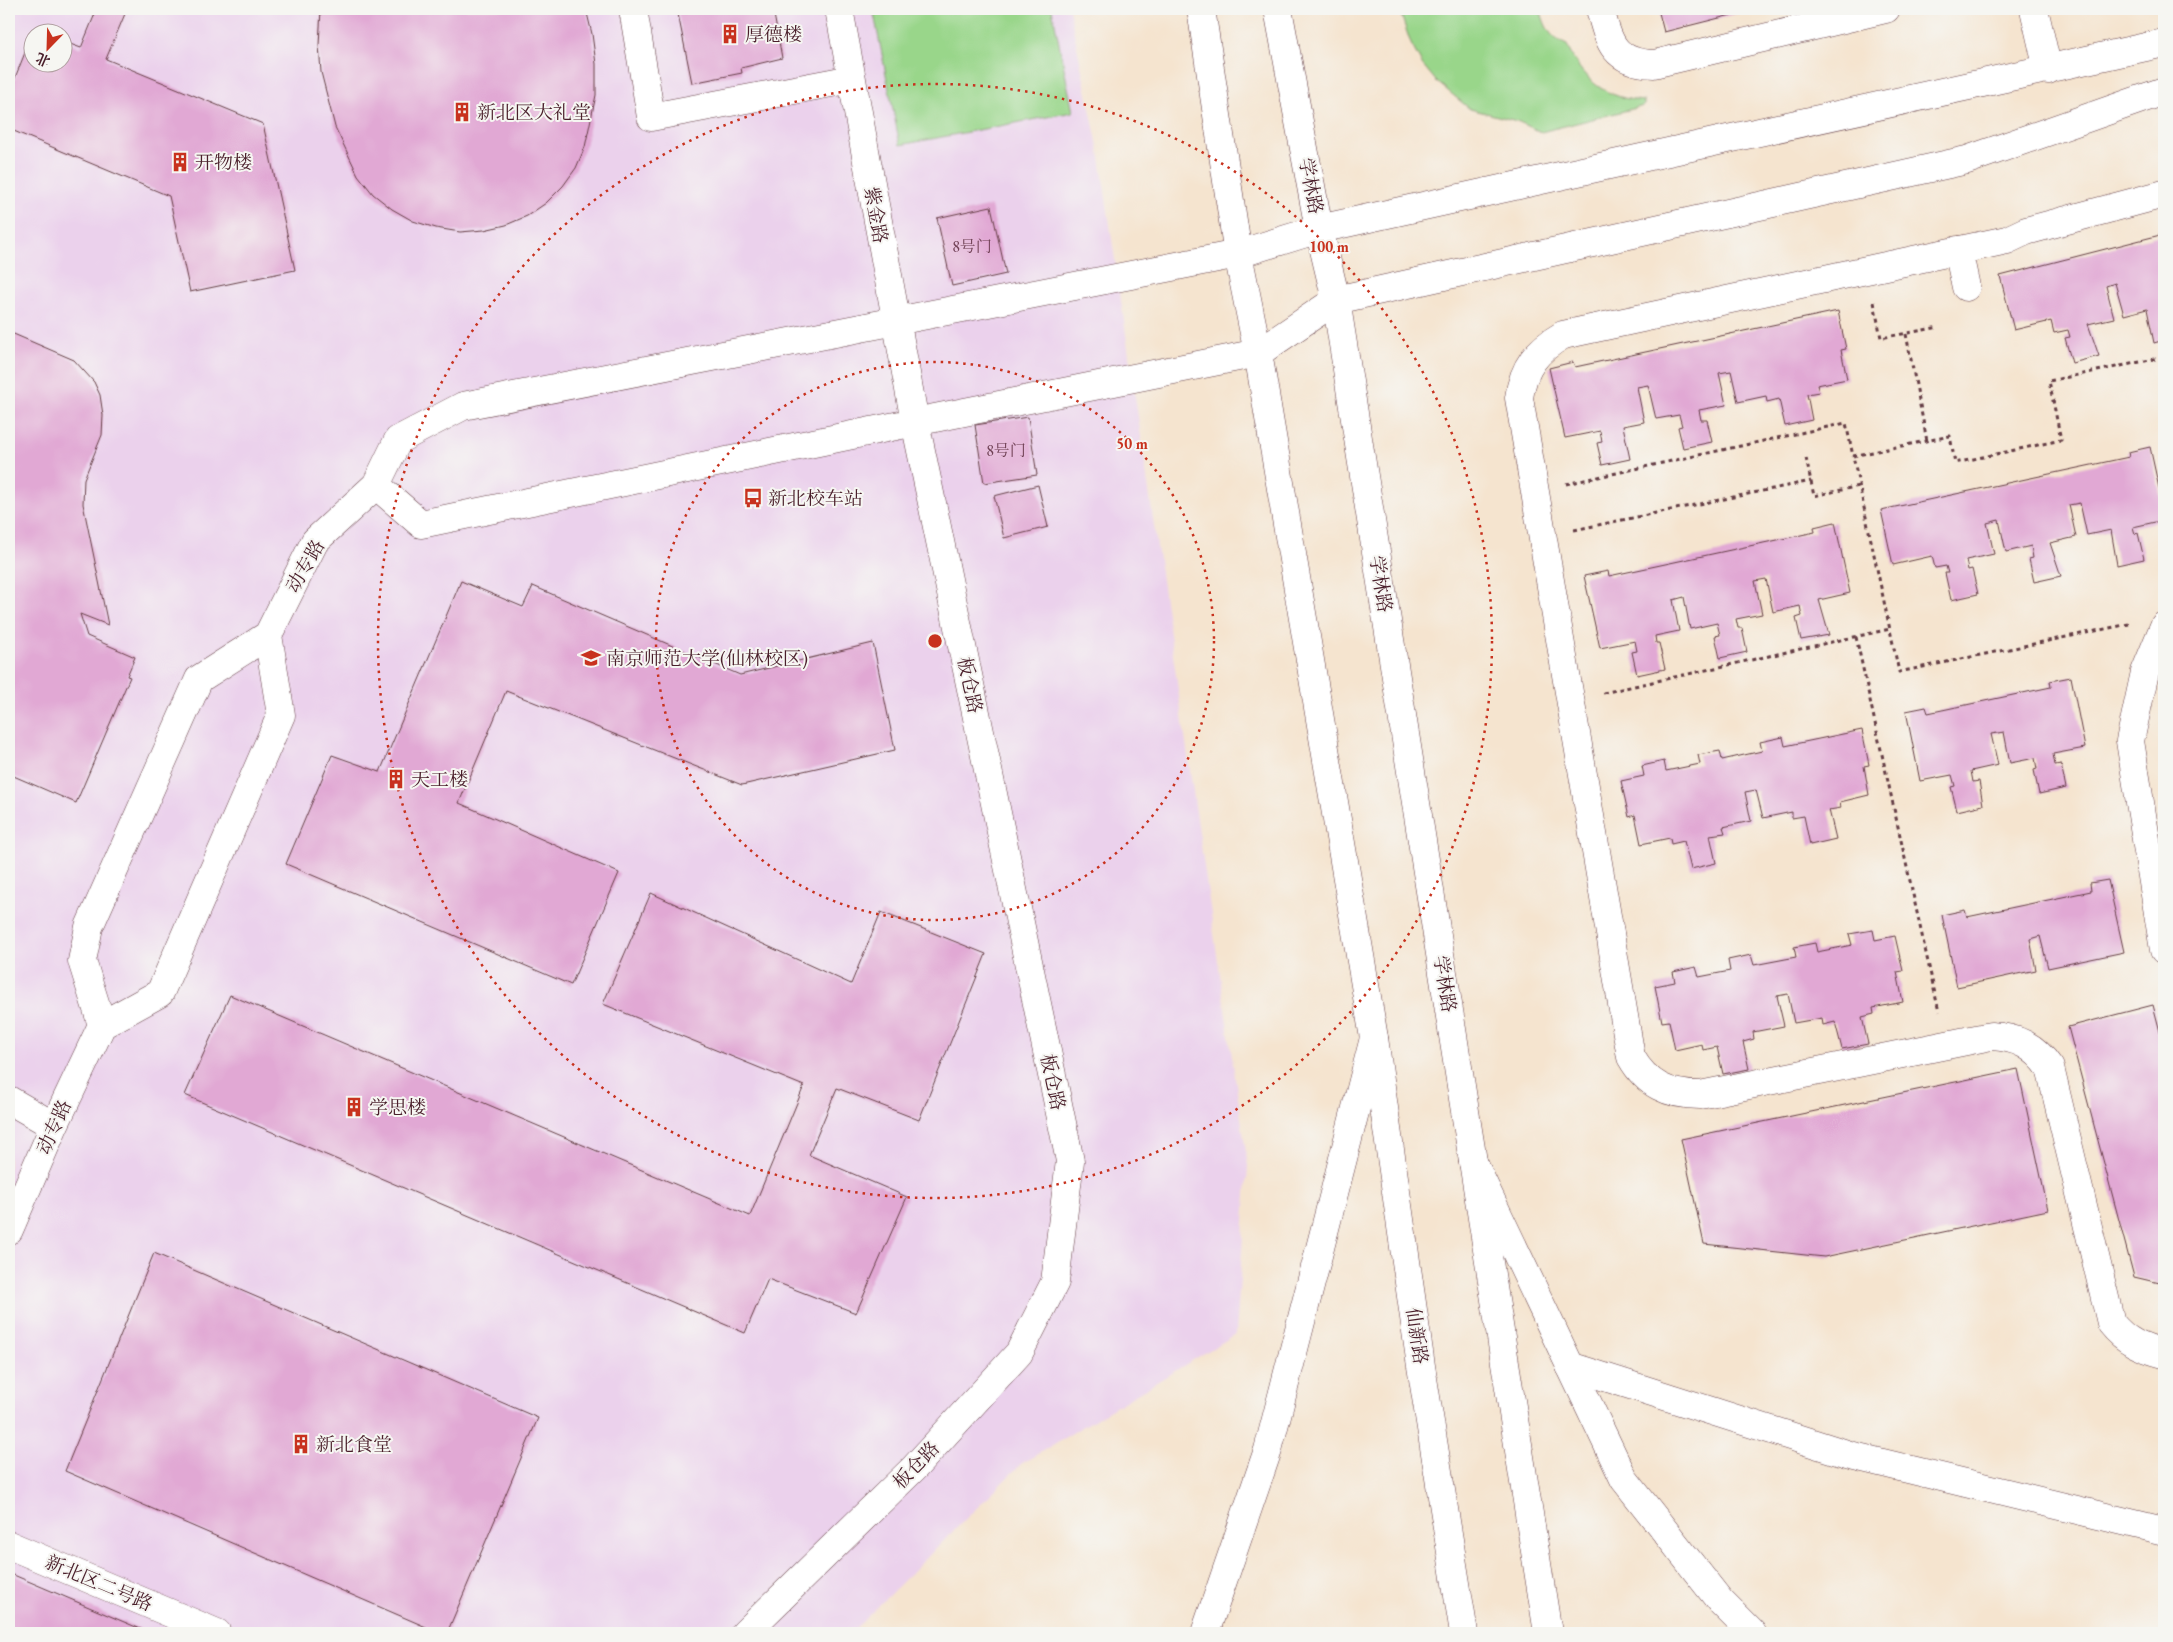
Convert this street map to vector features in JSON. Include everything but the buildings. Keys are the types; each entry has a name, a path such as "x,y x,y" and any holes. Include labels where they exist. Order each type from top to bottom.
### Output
{"main road":[{"path":"633,9 651,117 852,79"},
{"name":"紫金路","path":"839,9 914,422"},
{"path":"1201,9 1238,254 1258,353 1374,1038 1268,1450 1206,1633"},
{"name":"学林路","path":"1278,9 1319,229 1336,300 1473,1162"},
{"path":"1600,9 1610,42 1617,52 1640,64 1654,64 1886,9"},
{"path":"2034,9 2048,70"},
{"path":"2164,43 1319,229 1238,254 463,406 398,440 376,486 421,524 1258,353 1336,300 1967,160 2164,91"},
{"path":"2164,194 2026,231 2007,240 1563,334 1534,356 1526,369 1519,398 1631,1057 1640,1072 1651,1083 1673,1093 1700,1095 1991,1036 2008,1037 2024,1042 2043,1058 2050,1068 2111,1324 2120,1335 2132,1343 2146,1350 2164,1354"},
{"path":"1958,250 1966,287"},
{"name":"板仓路","path":"745,1633 915,1467 1019,1353 1055,1282 1070,1161 914,422"},
{"name":"动专路","path":"268,635 315,541 376,486"},
{"path":"2164,626 2145,672 2130,742 2164,950"},
{"path":"268,635 281,715 160,994 102,1025 82,961 90,927 199,679 268,635"},
{"name":"动专路","path":"9,1230 54,1126 102,1025"},
{"name":"仙新路","path":"1374,1038 1421,1366 1464,1633"},
{"path":"9,1100 54,1126"},
{"path":"1473,1162 1624,1479 1720,1602 1752,1633"},
{"path":"1473,1162 1548,1633"},
{"path":"1570,1366 1850,1455 2164,1531"},
{"name":"新北区二号路","path":"9,1545 217,1633"}],"path":[{"path":"1883,300 1873,302 1881,338 1939,327"},
{"path":"1906,333 1927,441"},
{"path":"1853,456 1950,436 1955,463 2061,440 2049,381 2164,357"},
{"path":"1535,491 1846,423 1899,672 2136,622"},
{"path":"1806,458 1814,496 1860,486"},
{"path":"1542,536 1811,481"},
{"path":"1570,700 1890,629"},
{"path":"1856,637 1947,1044"}],"shaded area":[{"name":"南京师范大学(仙林校区)","path":"9,9 1069,9 1099,151 1248,1166 1236,1334 1021,1464 851,1633 9,1633"}],"green space":[{"path":"873,9 1052,9 1073,112 900,145"},
{"path":"1399,9 1540,9 1549,31 1556,39 1567,45 1588,78 1607,92 1644,101 1644,106 1541,132 1517,121 1470,109 1436,81 1422,64 1411,44"}],"place":[{"name":"厚德楼","path":"730,34"},
{"name":"新北区大礼堂","path":"462,112"},
{"name":"开物楼","path":"180,162"},
{"name":"新北校车站","path":"753,498"},
{"name":"南京师范大学(仙林校区)","path":"591,658"},
{"name":"天工楼","path":"396,779"},
{"name":"学思楼","path":"354,1107"},
{"name":"新北食堂","path":"301,1444"}]}
